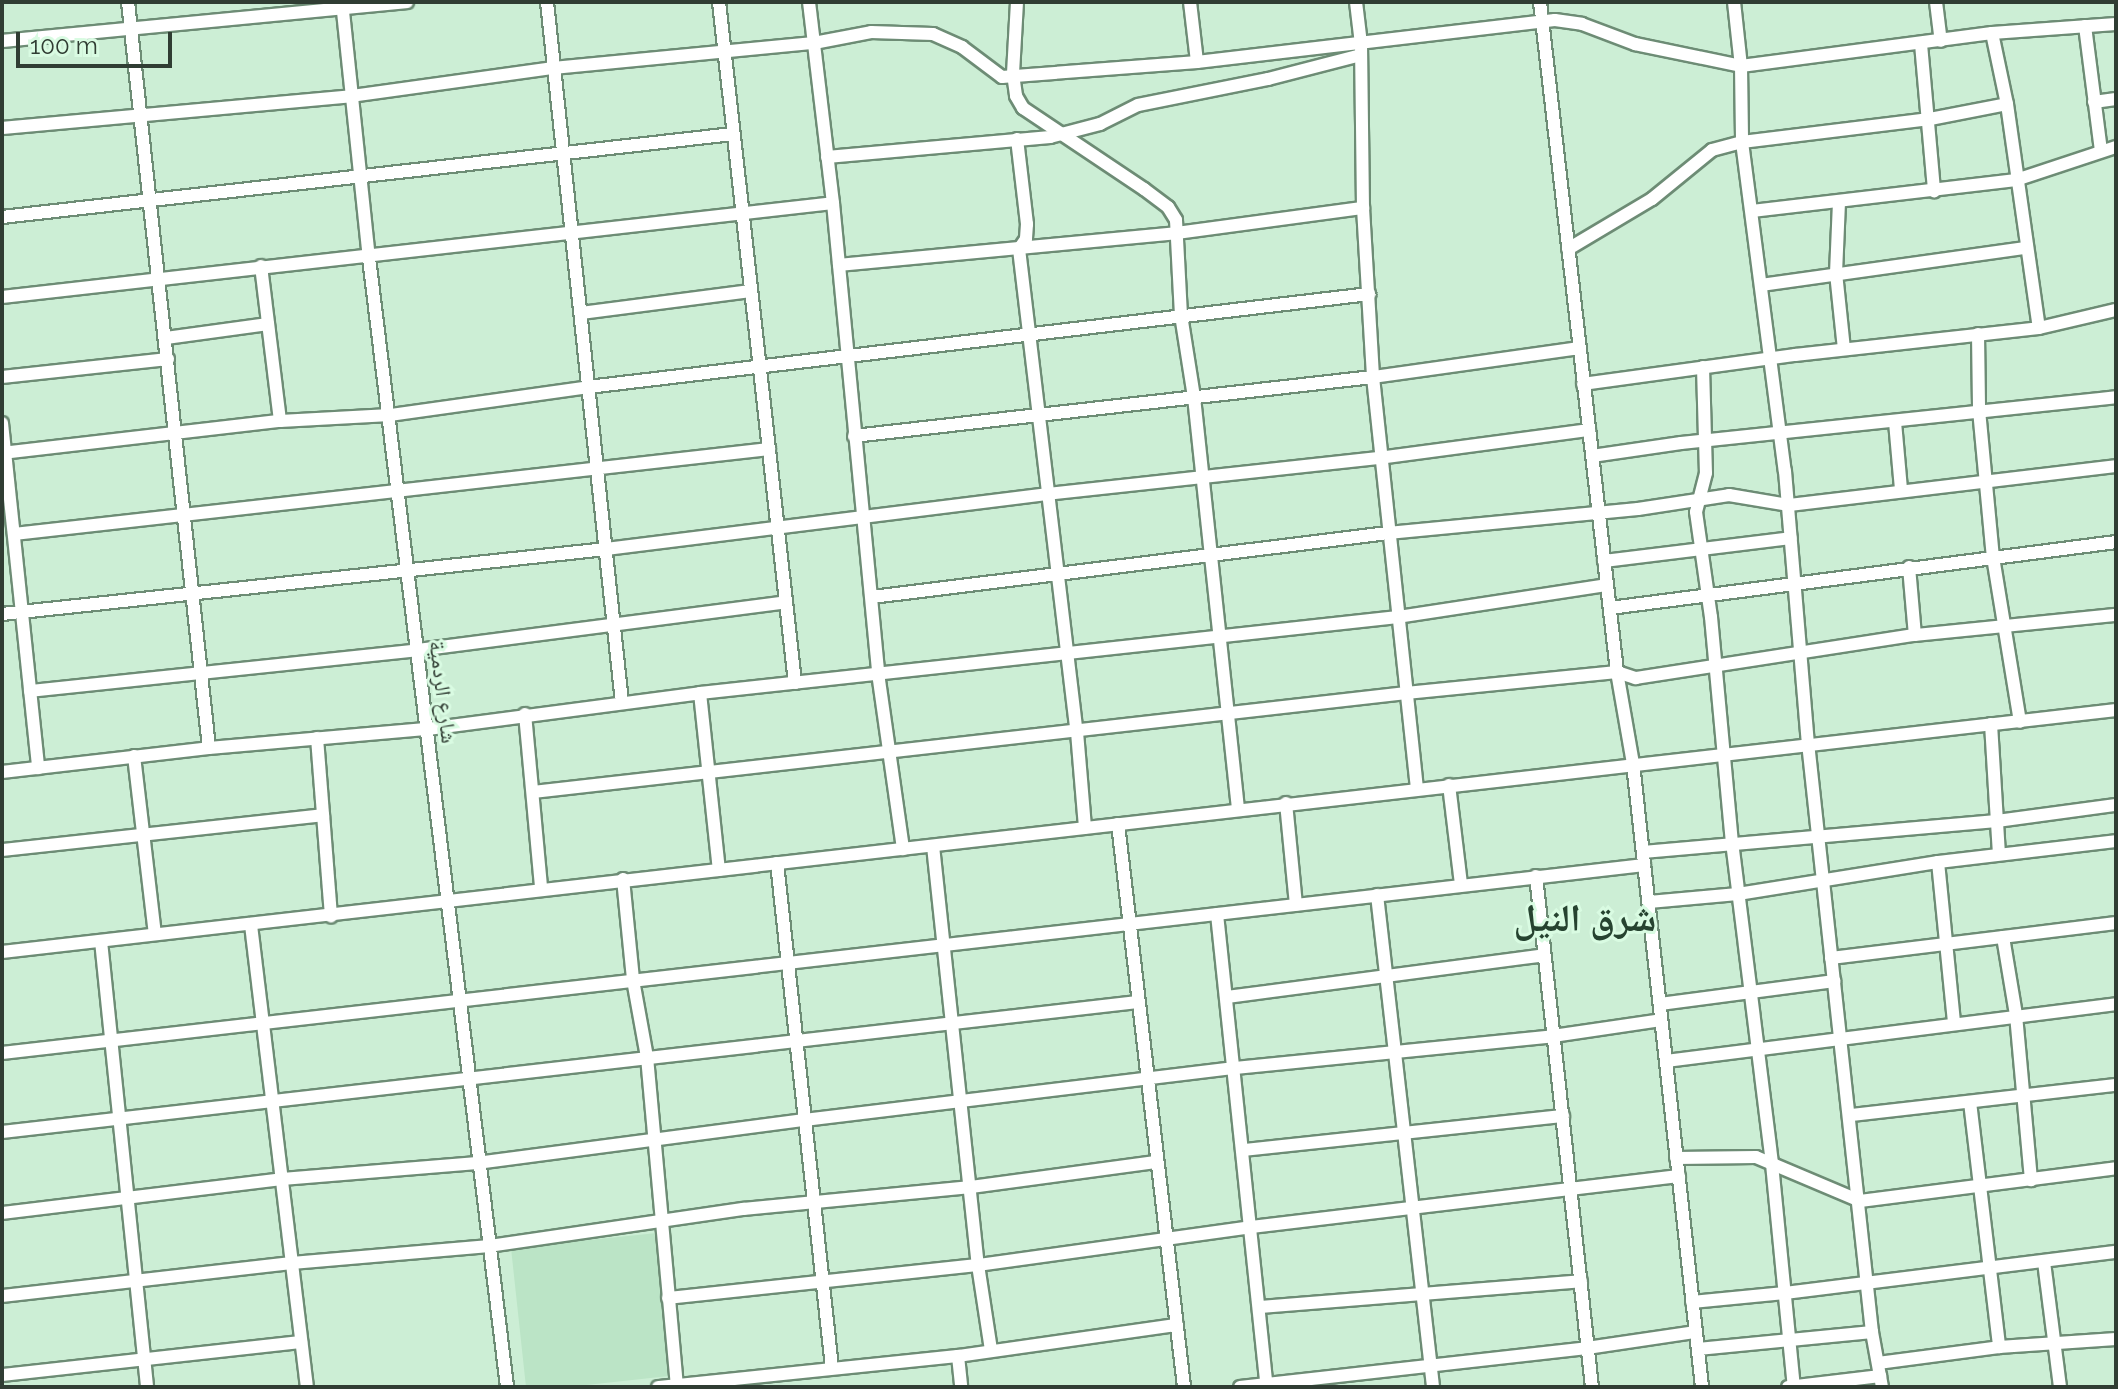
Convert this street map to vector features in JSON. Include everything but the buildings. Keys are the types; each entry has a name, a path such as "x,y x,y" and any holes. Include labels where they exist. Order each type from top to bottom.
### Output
{"street":[{"path":"128,2 195,593 209,748"},
{"path":"2,41 407,2"},
{"path":"547,2 622,703"},
{"path":"719,2 795,683"},
{"path":"809,2 833,203 878,673 903,849"},
{"path":"1017,2 1013,74 1016,96 1023,108 1168,207 1176,220 1181,315 1194,397 1238,809"},
{"path":"1190,2 1197,62"},
{"path":"1356,2 1361,49 1363,208 1379,458 1417,789"},
{"path":"1540,2 1617,672 1633,764 1644,858 1702,1387"},
{"path":"1734,2 1741,66 1742,142 1789,505 1808,743 1851,1115 1872,1332 1880,1375"},
{"path":"1936,2 1941,41"},
{"name":"شارع الردمية","path":"342,6 359,178 449,903 477,1163 507,1387"},
{"path":"2,128 351,96 553,68 814,43 871,32 926,33 962,47 996,76 1361,49 1560,20 1582,24 1635,44 1741,66 1992,33 2116,24"},
{"path":"2085,26 2101,151"},
{"path":"1992,33 2007,104 2025,248 2039,328"},
{"path":"1921,44 1934,191"},
{"path":"827,157 1062,135 1100,124 1138,105 1268,79 1361,49"},
{"path":"2094,102 2116,99"},
{"path":"1568,249 1652,199 1707,152 1742,142 1930,119 2007,104"},
{"path":"2,217 733,134"},
{"path":"1017,139 1027,224 1026,239 1019,249 1059,573 1085,828"},
{"path":"1752,211 2016,180 2116,147"},
{"path":"1839,202 1836,273 1844,349"},
{"path":"2,297 261,266 369,258 571,231 833,203"},
{"path":"839,265 1177,233 1363,208"},
{"path":"1761,285 2025,248"},
{"path":"261,266 280,421"},
{"path":"581,313 751,291"},
{"path":"4,453 280,421 390,415 588,387 1369,294"},
{"path":"1583,384 1770,358 2039,328 2116,310"},
{"path":"166,338 268,324"},
{"path":"1978,334 1979,410 1988,479 1993,557 2002,627 2020,722"},
{"path":"854,436 1373,377 1579,348"},
{"path":"2,377 168,359"},
{"path":"1703,367 1706,473 1697,500 1701,551 1738,894 1772,1164 1794,1387"},
{"path":"1592,456 1979,410 2116,397"},
{"path":"1895,422 1901,489"},
{"path":"2,423 38,768"},
{"path":"2,614 606,549 1047,494 1379,458 1589,430"},
{"path":"14,534 769,449"},
{"path":"872,597 1388,533 1599,514 1733,494 1789,505 1901,489 2116,466"},
{"path":"1604,561 1791,538"},
{"path":"1610,608 2116,542"},
{"path":"1909,567 1915,635"},
{"path":"2,772 209,748 428,729 700,693 1398,617 1607,585"},
{"path":"30,691 418,650 786,602"},
{"path":"533,792 888,749 1077,732 1406,693 1617,672 1636,678 1915,635 2116,615"},
{"path":"700,693 719,870"},
{"path":"2,952 2116,710"},
{"path":"525,714 541,888"},
{"path":"1991,724 1999,854"},
{"path":"317,738 331,916"},
{"path":"134,756 155,934"},
{"path":"1449,785 1461,884"},
{"path":"1286,803 1296,905"},
{"path":"2,1053 1536,876 1732,842 1997,821 2116,805"},
{"path":"2,850 143,832 323,815"},
{"path":"1118,824 1184,1387"},
{"path":"1649,902 1738,894 1938,862 2116,841"},
{"path":"933,846 964,1103 978,1265 991,1350"},
{"path":"1938,862 1954,1022"},
{"path":"777,863 832,1368"},
{"path":"1536,876 1592,1387"},
{"path":"623,879 633,980 647,1057 677,1384"},
{"path":"1377,895 1433,1387"},
{"path":"1217,914 1244,1150 1266,1385"},
{"path":"1831,958 2116,923"},
{"path":"251,925 307,1387"},
{"path":"2003,937 2016,1015 2031,1180"},
{"path":"101,941 147,1387"},
{"path":"1227,997 1386,973 1544,955"},
{"path":"1660,1004 1834,981"},
{"path":"2,1132 1138,1002"},
{"path":"1666,1061 1954,1022 2116,1004"},
{"path":"2,1213 282,1179 477,1163 804,1120 1235,1068 1553,1036 1661,1020"},
{"path":"1851,1115 2116,1085"},
{"path":"1970,1102 1987,1267 1999,1347"},
{"path":"1244,1150 1563,1116"},
{"path":"1676,1158 1747,1155 1860,1201 2116,1168"},
{"path":"2,1296 292,1263 489,1246 814,1201 971,1187 1157,1162"},
{"path":"668,1298 978,1265 1251,1227 1679,1176"},
{"path":"1692,1302 2116,1252"},
{"path":"2044,1262 2060,1387"},
{"path":"1260,1307 1581,1281"},
{"path":"658,1387 958,1356 1177,1325"},
{"path":"1240,1387 1587,1348 1696,1332"},
{"path":"1698,1349 1872,1332"},
{"path":"1788,1387 1880,1375 1999,1347 2054,1346 2116,1339"},
{"path":"2,1375 301,1342"},
{"path":"958,1356 961,1387"}],"shaded area":[{"path":"657,1233 669,1376 568,1387 526,1387 511,1248"}],"district":[{"name":"شرق النيل","path":"1585,918"}]}
